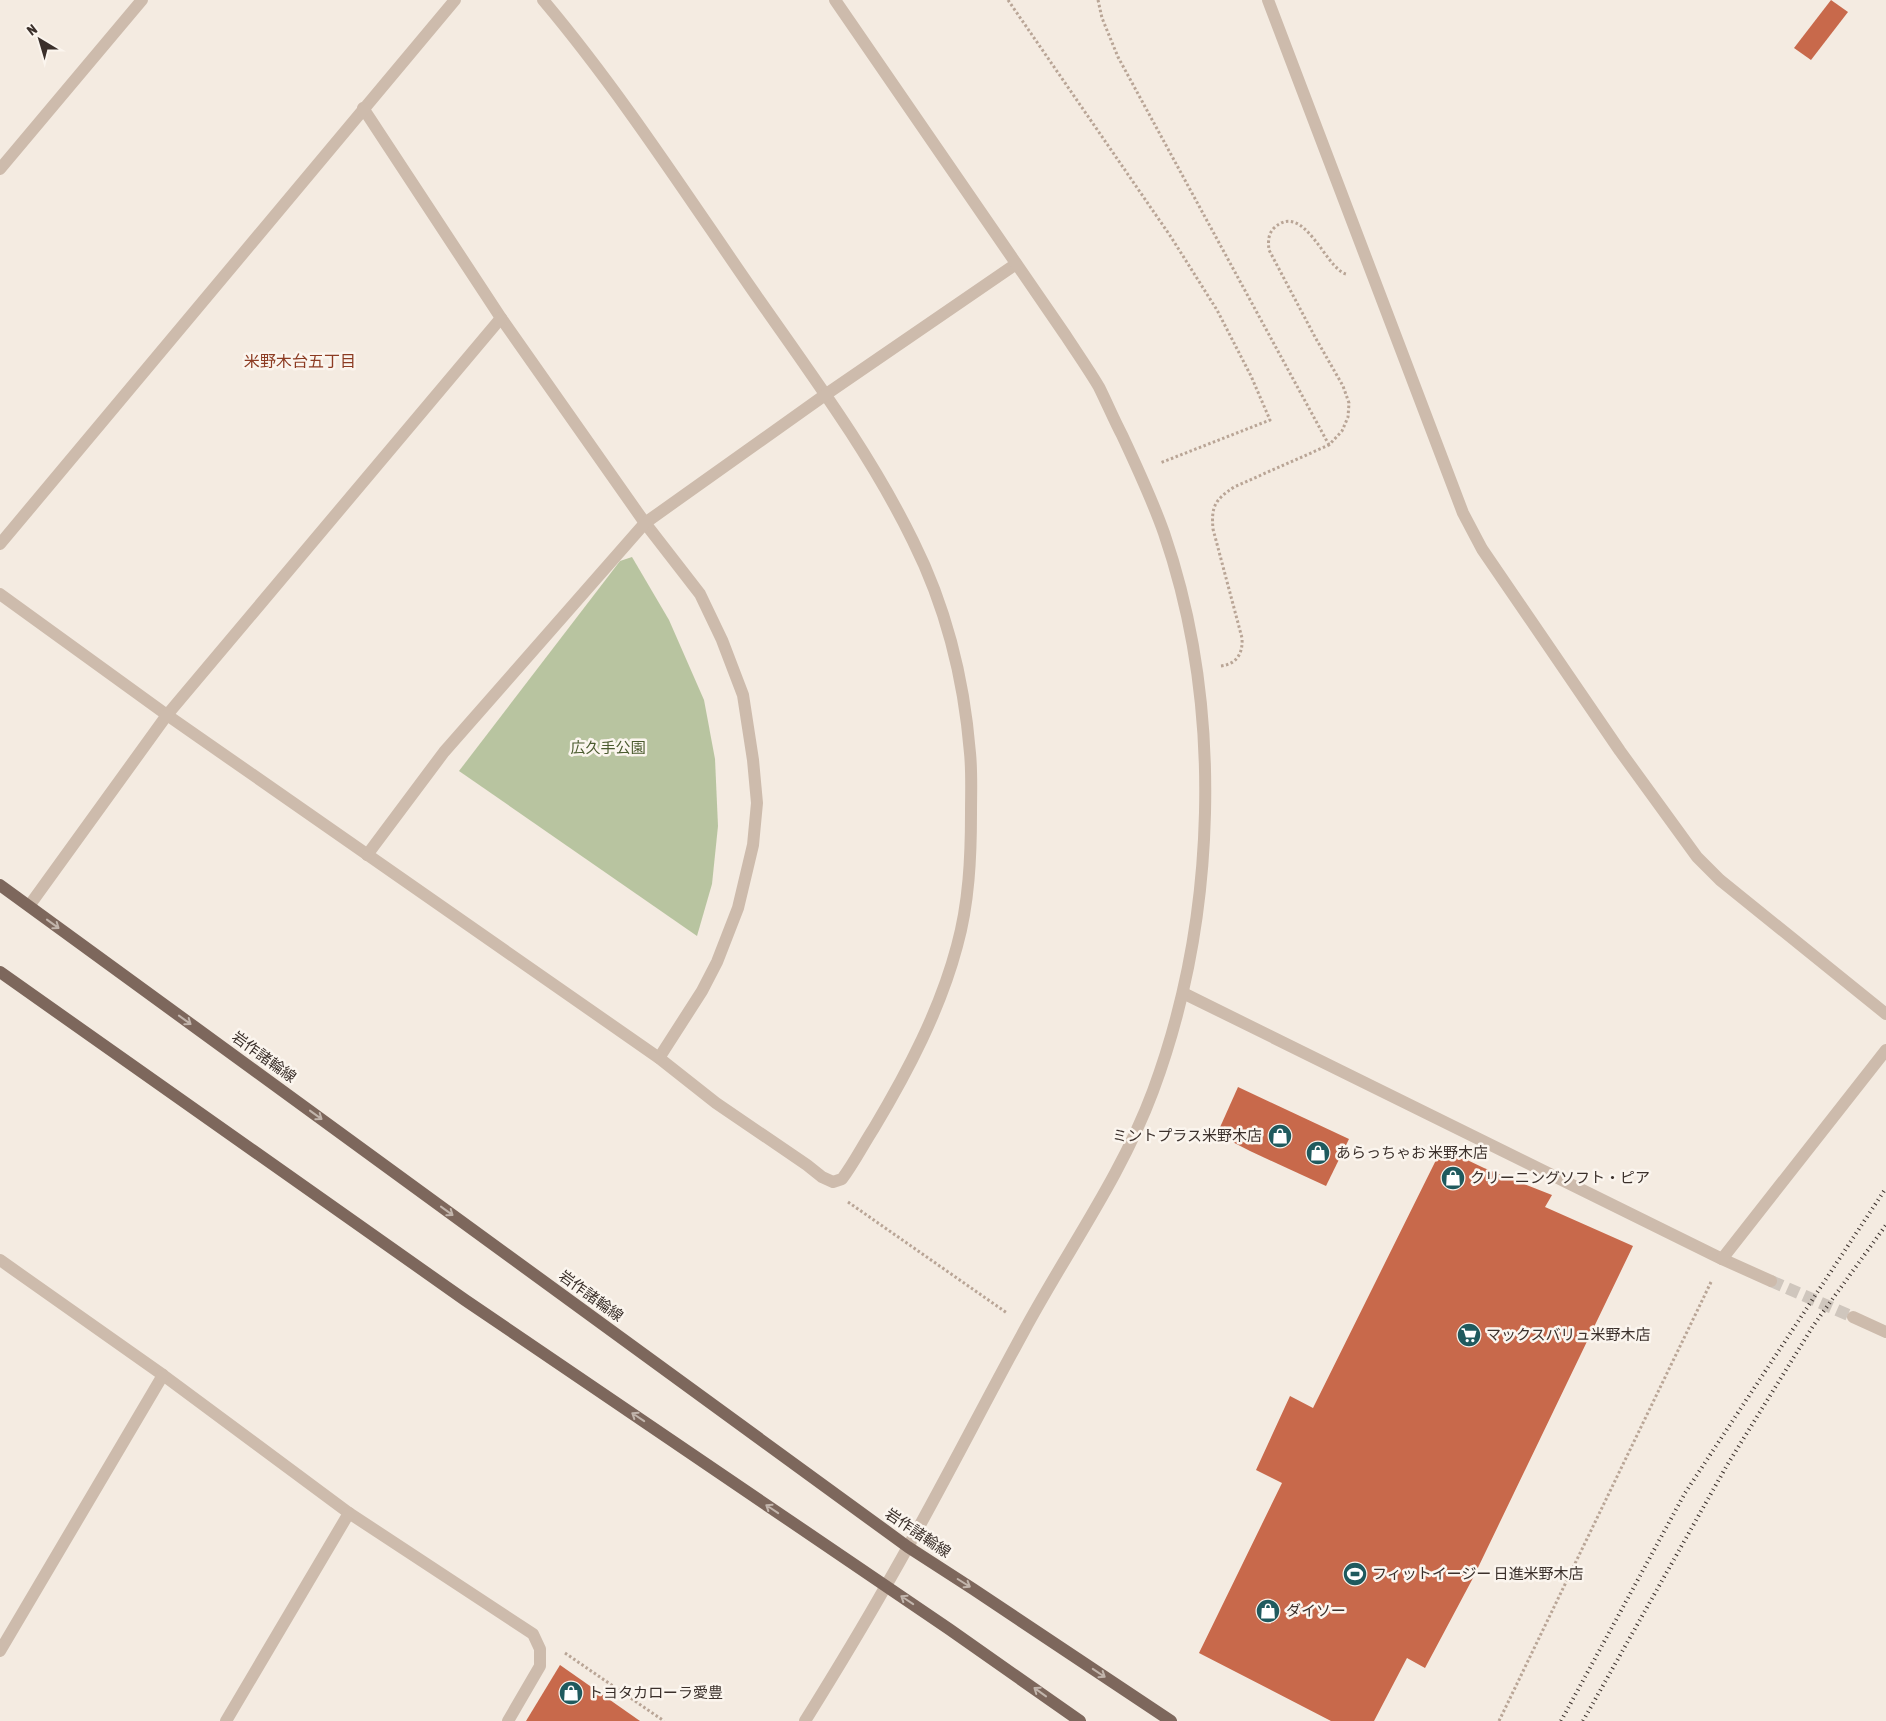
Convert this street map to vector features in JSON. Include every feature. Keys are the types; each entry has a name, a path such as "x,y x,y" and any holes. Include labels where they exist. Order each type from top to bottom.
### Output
{"main road":[{"name":"岩作諸輪線","path":"0,885 908,1547 973,1588 1171,1721"},
{"path":"0,972 465,1300 886,1586 1080,1721"}],"street":[{"path":"0,170 142,0"},
{"path":"0,544 455,0"},
{"path":"0,594 167,715 659,1058 716,1103 822,1177 833,1182 842,1179 896,1092 942,997 958,943 971,856 971,754 955,652 937,598 914,542 880,477 663,161 568,30 543,0"},
{"path":"805,1721 908,1547 1026,1327 1115,1175 1135,1133 1154,1089 1183,994 1201,892 1206,796 1203,743 1189,626 1169,552 1150,497 1139,472 1098,386 835,0"},
{"path":"1268,0 1463,513 1482,549 1620,751 1697,857 1714,874 1886,1014"},
{"path":"363,108 501,318 644,523 700,594 744,695 753,760 756,804 753,845 738,908 714,970 659,1058"},
{"path":"367,854 444,752 644,523 825,395 1016,264"},
{"path":"29,906 167,715 501,318"},
{"path":"1183,994 1722,1259 1771,1281"},
{"path":"1722,1259 1886,1050"},
{"path":"0,1260 162,1375 349,1513 533,1634 540,1649 540,1666 508,1721"},
{"path":"1852,1317 1886,1332"},
{"path":"0,1651 162,1375"},
{"path":"226,1721 349,1513"}],"path":[{"path":"1008,0 1171,237 1216,310 1270,420 1139,472"},
{"path":"1098,0 1102,18 1118,57 1329,445"},
{"path":"1195,670 1227,666 1243,650 1242,638 1213,529 1212,516 1214,505 1221,496 1234,487 1329,445 1342,431 1348,417 1349,403 1343,386 1269,250 1268,240 1273,229 1284,222 1295,222 1308,231 1337,270 1345,275 1368,266"},
{"path":"822,1177 845,1200 1026,1327"},
{"path":"1499,1721 1722,1259"},
{"path":"540,1649 563,1652 664,1721"}],"green space":[{"name":"広久手公園","path":"632,557 669,620 704,700 715,759 718,826 712,884 697,936 459,771 620,561"}],"building":[{"path":"1831,0 1848,12 1811,60 1794,48"},
{"path":"1238,1087 1349,1139 1326,1186 1217,1134"},
{"name":"マックスバリュ米野木店","path":"1442,1148 1484,1168 1552,1195 1545,1207 1633,1246 1473,1578 1425,1668 1407,1658 1374,1721 1331,1721 1199,1653 1282,1483 1256,1470 1290,1396 1313,1408"},
{"name":"トヨタカローラ愛豊","path":"560,1665 640,1721 526,1721"}],"tunnel":[{"path":"1771,1281 1853,1317"}],"railway":[{"path":"1561,1721 1685,1493 1886,1188"},
{"path":"1583,1721 1726,1467 1813,1326 1886,1225"}],"place":[{"name":"ミントプラス米野木店","path":"1280,1136"},
{"name":"あらっちゃお 米野木店","path":"1318,1153"},
{"name":"クリーニングソフト・ピア","path":"1453,1178"},
{"name":"マックスバリュ米野木店","path":"1469,1335"},
{"name":"フィットイージー 日進米野木店","path":"1355,1574"},
{"name":"ダイソー","path":"1268,1611"},
{"name":"トヨタカローラ愛豊","path":"571,1693"}],"district":[{"name":"米野木台五丁目","path":"300,361"}]}
